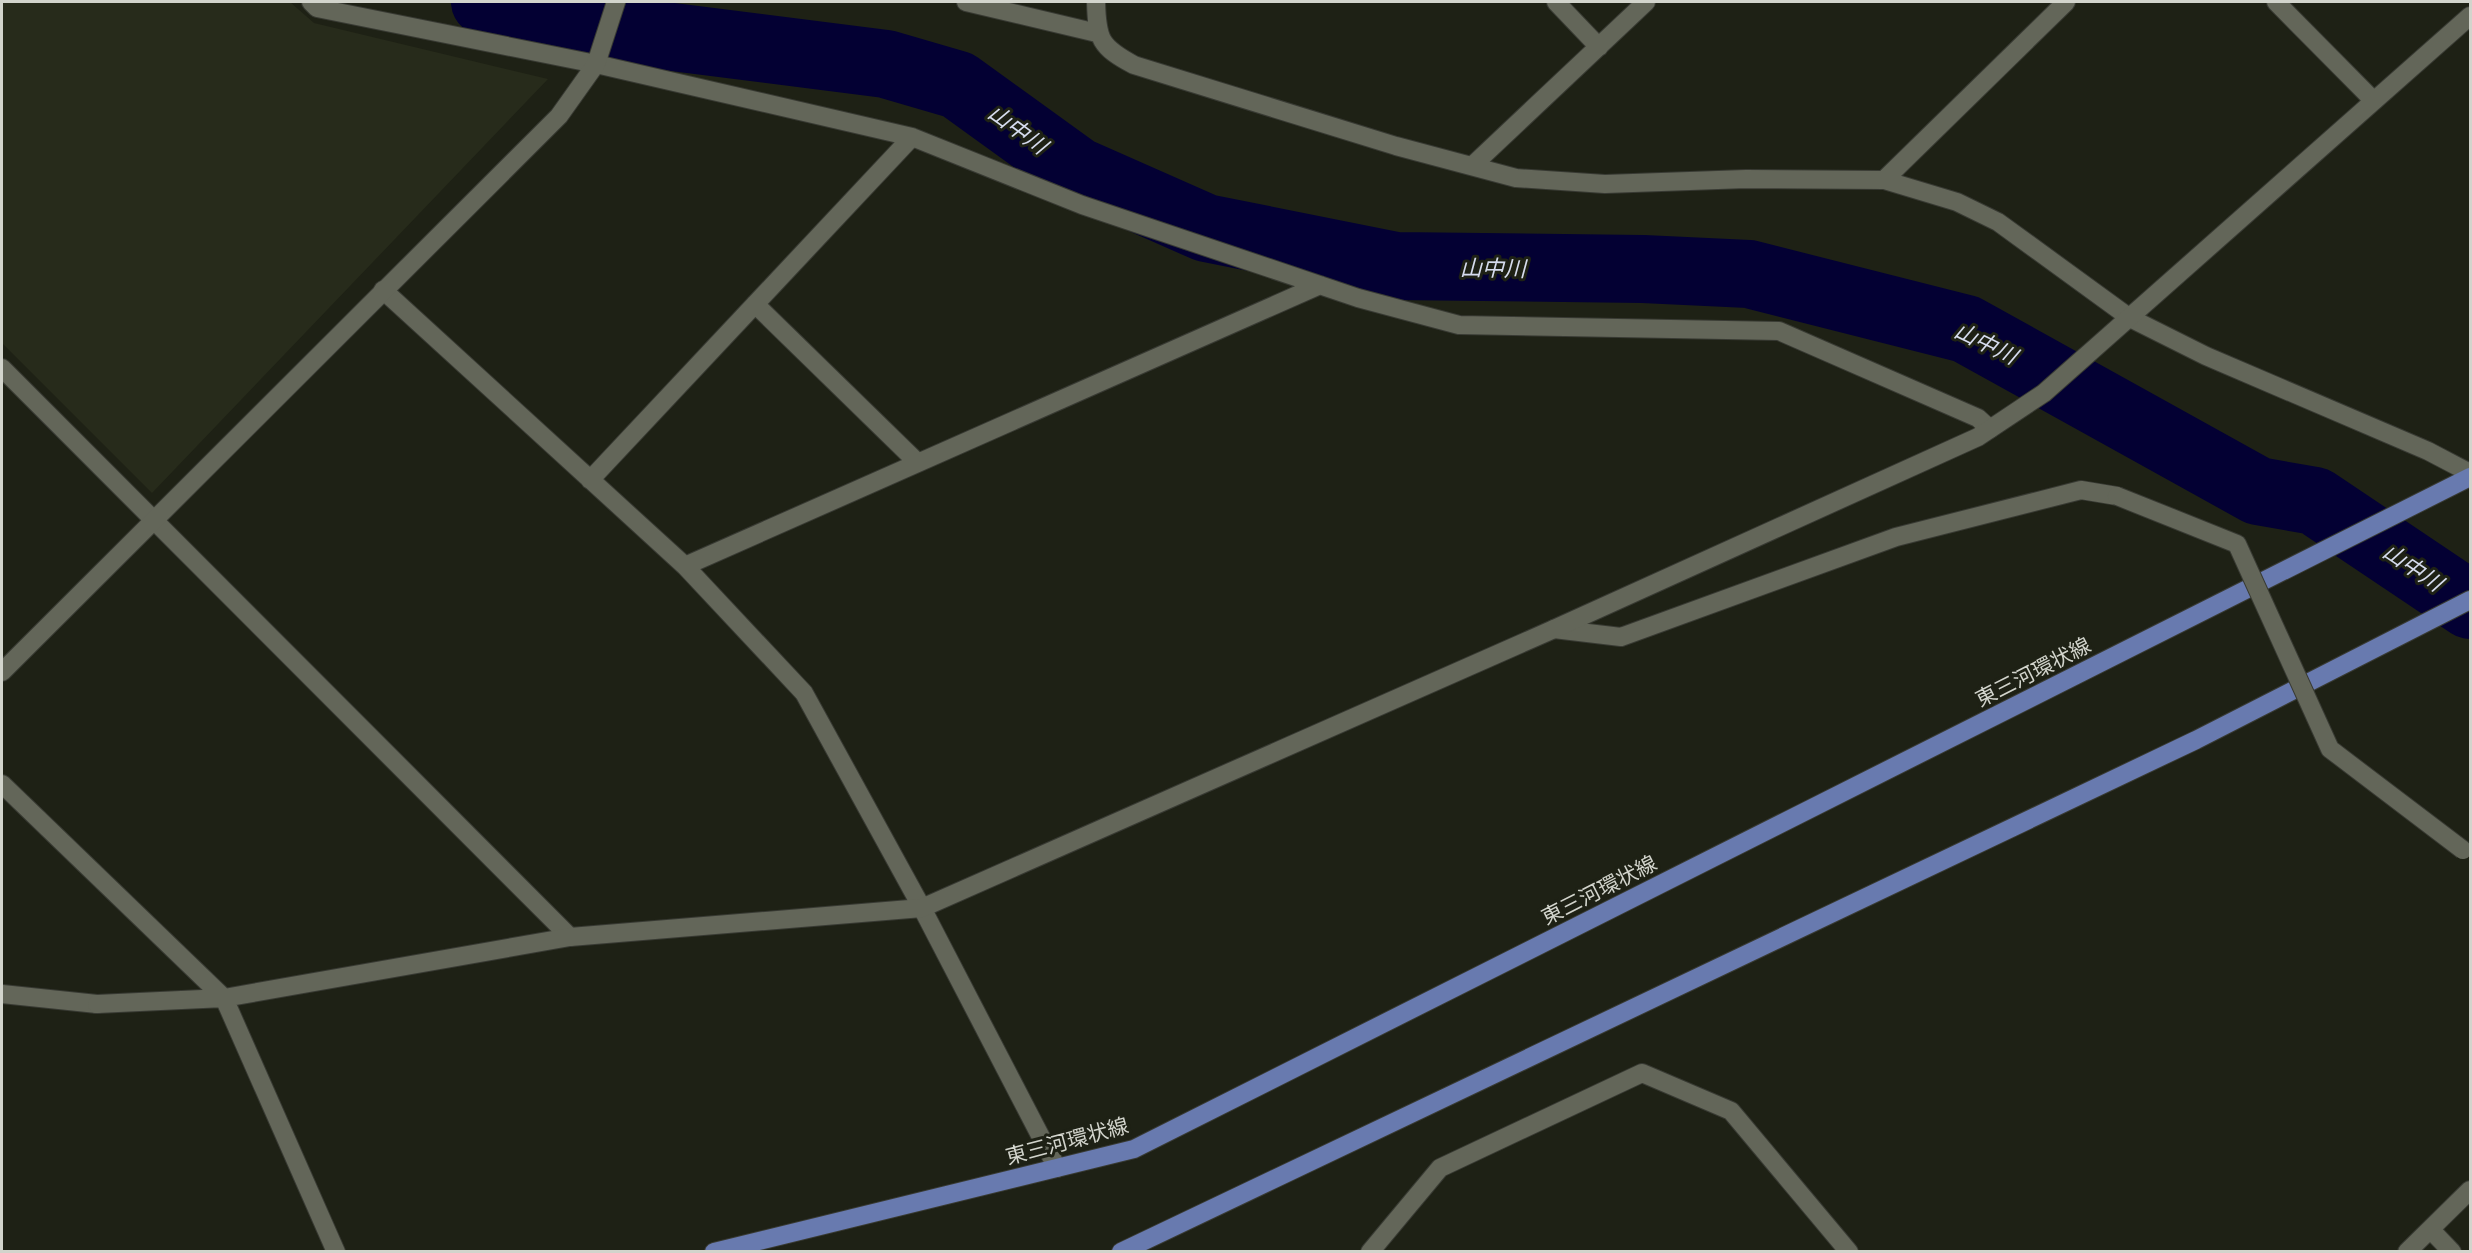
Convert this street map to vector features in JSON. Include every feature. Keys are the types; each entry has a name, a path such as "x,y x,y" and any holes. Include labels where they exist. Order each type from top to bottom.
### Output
{"main road":[{"name":"東三河環状線","path":"714,1251 1134,1149 2285,571 2451,487 2470,475"},
{"path":"1121,1251 2196,740 2413,632 2470,600"}],"street":[{"path":"311,2 317,8 598,56 912,137 1082,206 1320,285 1459,325 1779,331 1978,418 1990,429"},
{"path":"2,672 559,116 598,56 616,2"},
{"path":"966,2 1097,33"},
{"path":"1096,2 1097,33 1110,53 1134,65 1396,146 1516,178 1605,184 1746,178 1884,180 1957,202 1998,222 2130,318 2206,356 2428,451 2470,475"},
{"path":"1556,2 1599,46"},
{"path":"1472,166 1646,2"},
{"path":"1884,180 2066,2"},
{"path":"2276,2 2373,100"},
{"path":"2,994 97,1004 224,998 570,937 922,908 1554,629 1978,437 2044,393 2470,16"},
{"path":"590,480 912,137"},
{"path":"685,566 1320,285"},
{"path":"383,290 685,566 804,693 922,908 1057,1168"},
{"path":"755,304 918,463"},
{"path":"2,368 570,937"},
{"path":"1554,629 1621,637 1896,537 2081,490 2117,496 2236,544 2330,750 2467,854"},
{"path":"2,784 224,998 336,1251"},
{"path":"1370,1251 1440,1168 1642,1073 1731,1112 1849,1251"},
{"path":"2407,1251 2470,1190"},
{"path":"2431,1230 2452,1251"}],"shaded area":[{"path":"2,2 290,2 314,23 548,79 152,493 2,343"}],"waterway":[{"name":"山中川","path":"485,2 546,21 886,64 958,85 1077,171 1206,228 1396,266 1643,269 1749,274 1966,329 2258,491 2315,501 2470,605"}]}
